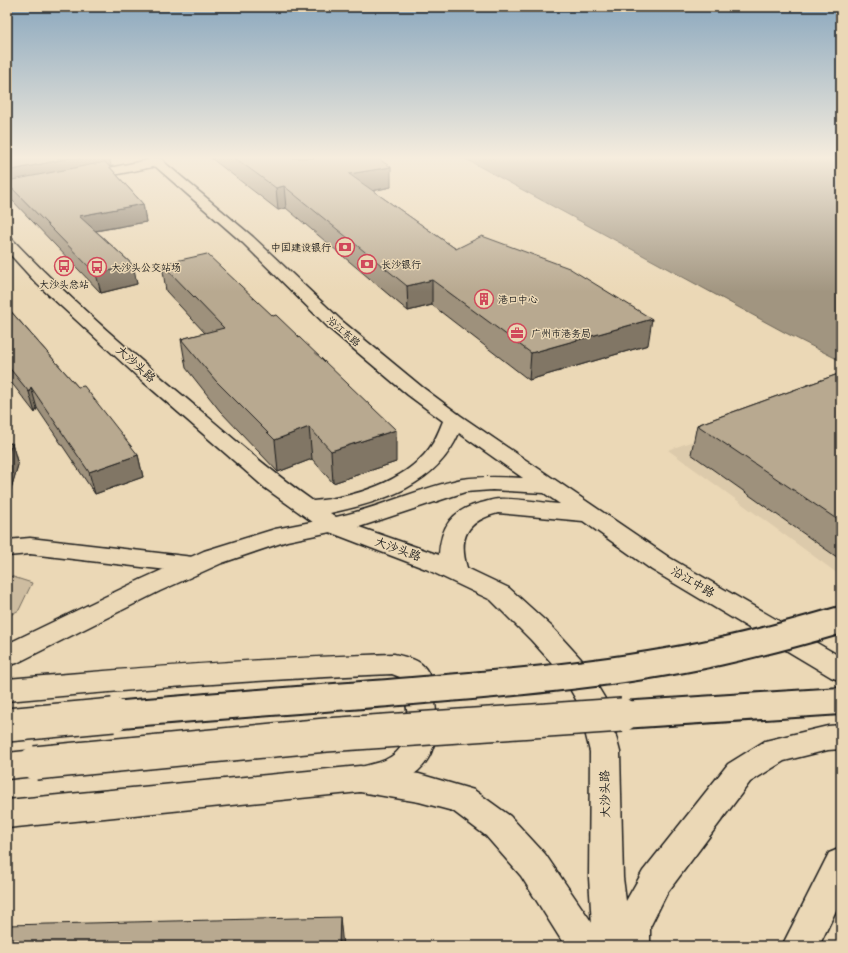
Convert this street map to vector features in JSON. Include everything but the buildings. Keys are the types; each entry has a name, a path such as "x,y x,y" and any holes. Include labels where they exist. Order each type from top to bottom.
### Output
{"main road":[{"name":"沿江东路","path":"204,202 248,240 336,325 415,391 550,487"},
{"name":"大沙头路","path":"7,242 43,282 146,374 273,483 332,525 411,553 500,594 541,633 571,666 592,702 605,752 606,878 610,925 616,946"},
{"path":"308,508 337,505 370,496 406,479 426,466 440,450 454,420"},
{"path":"7,656 193,565 283,534 361,519 463,486 492,483 550,487"},
{"name":"沿江中路","path":"550,487 662,564 841,670"},
{"path":"456,573 451,555 453,537 462,520 478,510 504,507 589,514"},
{"path":"7,548 30,546 193,565"},
{"path":"7,725 193,707 452,688 610,671 743,648 841,620"},
{"path":"7,690 119,680 302,667 394,664 410,670 417,679 423,718 420,742 412,758 394,771 360,779 7,814"},
{"path":"21,765 326,735 841,701"},
{"path":"632,946 632,925 655,882 683,847 713,804 739,773 776,750 828,738 841,737"},
{"path":"360,779 419,788 463,800 498,826 533,865 581,942"},
{"path":"800,946 841,864"}],"shaded area":[{"path":"546,202 841,202 841,361 784,332"},
{"path":"841,388 841,576 668,450"},
{"path":"7,575 32,583 19,610 7,617"}],"place":[{"name":"中国建设银行","path":"345,247"},
{"name":"长沙银行","path":"367,264"},
{"name":"大沙头总站","path":"64,266"},
{"name":"大沙头公交站场","path":"97,267"},
{"name":"港口中心","path":"484,299"},
{"name":"广州市港务局","path":"517,333"}]}
